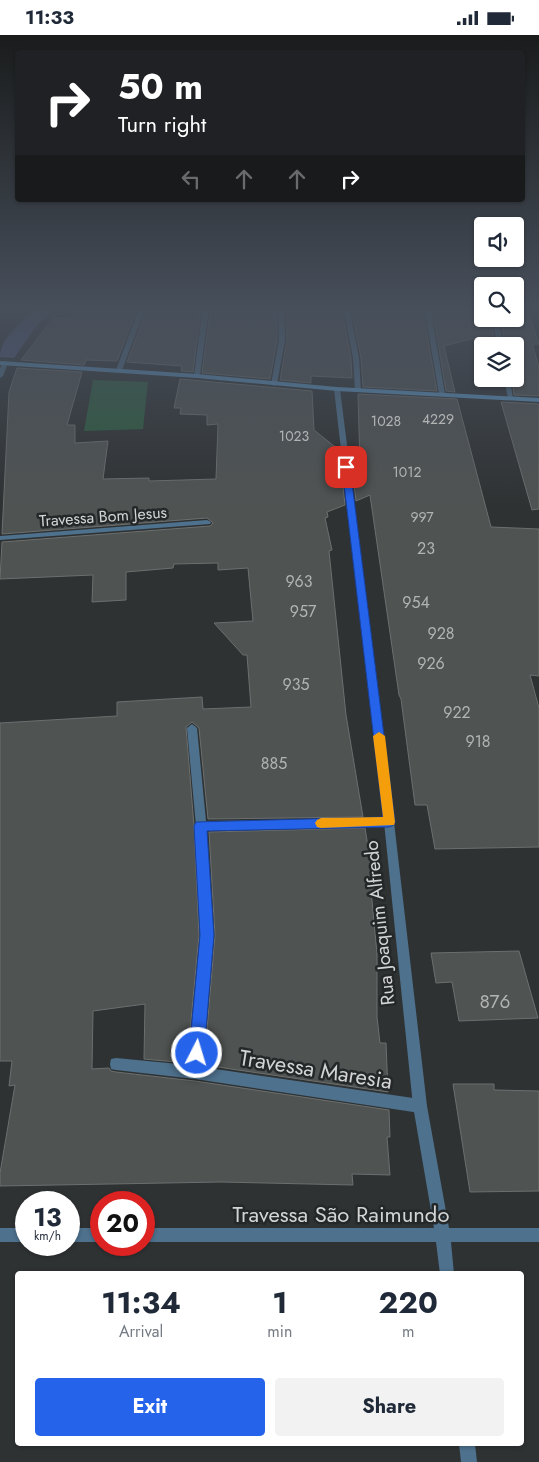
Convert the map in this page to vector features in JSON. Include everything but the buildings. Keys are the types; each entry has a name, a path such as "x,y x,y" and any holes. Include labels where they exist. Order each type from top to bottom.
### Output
{"main road":[{"path":"153,373 336,389 539,400"}],"street":[{"path":"274,384 276,373"},
{"path":"357,373 358,390"},
{"path":"438,373 442,394"},
{"path":"509,387 511,398"},
{"name":"Rua Joaquim Alfredo","path":"336,389 389,822 420,1106 443,1235 447,1271"},
{"name":"Travessa Bom Jesus","path":"0,538 208,522"},
{"path":"192,728 207,935 195,1072"},
{"path":"200,826 389,822"},
{"name":"Travessa Maresia","path":"116,1064 195,1072 420,1106"},
{"path":"0,1235 15,1235"},
{"name":"Travessa São Raimundo","path":"155,1235 539,1235"},
{"path":"467,1446 469,1462"}],"green space":[{"path":"93,380 148,382 143,429 84,431"}],"slow traffic":[{"path":"321,823 389,822 379,736"}],"route":[{"path":"197,1053 207,935 200,826 389,822 346,467"}]}
